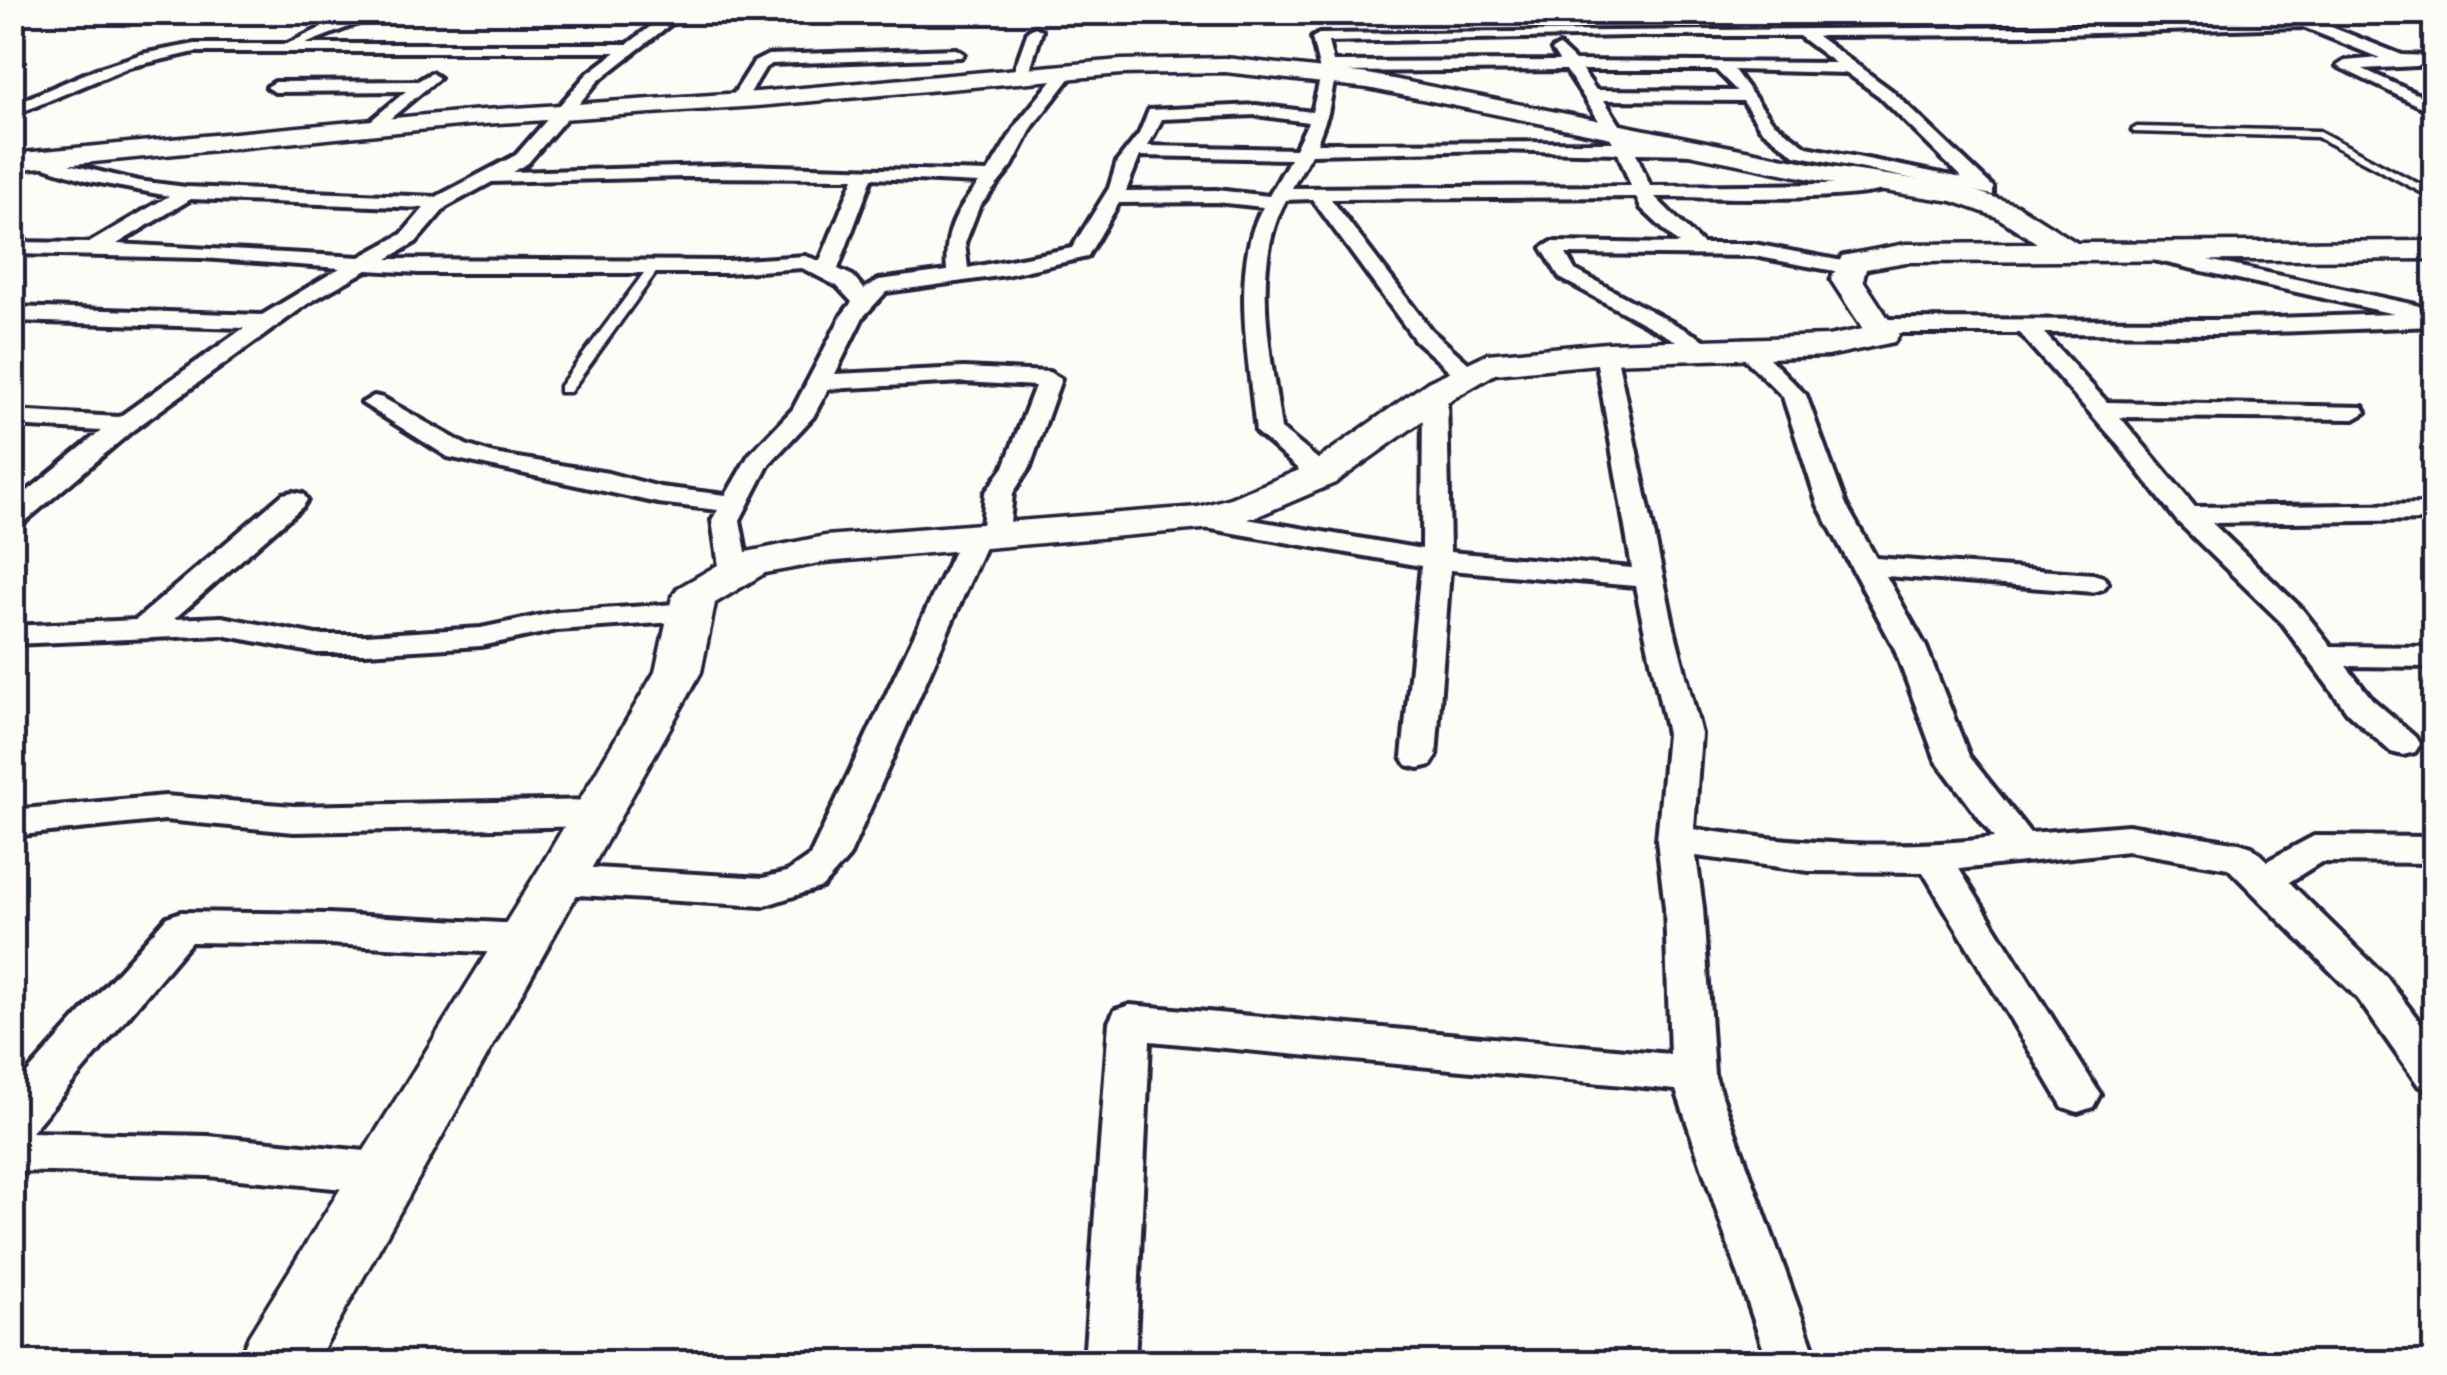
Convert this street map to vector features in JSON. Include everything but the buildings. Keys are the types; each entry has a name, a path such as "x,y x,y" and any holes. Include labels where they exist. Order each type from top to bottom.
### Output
{"street":[{"path":"281,48 358,16 380,12"},
{"path":"12,518 124,425 266,322 302,297 409,238 440,203 522,159 568,111 593,77 680,12"},
{"path":"1535,12 1552,34 1567,65 1621,139 1648,204 1697,250"},
{"path":"2157,12 2186,26"},
{"path":"2280,12 2400,60"},
{"path":"1321,476 1269,432 1256,322 1258,253 1264,221 1318,118 1329,71 1320,31 1552,34 2304,23"},
{"path":"1808,28 1936,139 2007,212 2070,252"},
{"path":"1020,76 1034,31"},
{"path":"12,111 94,73 153,55 207,48 635,48"},
{"path":"374,126 438,71 481,48"},
{"path":"738,100 759,66 768,60 956,54"},
{"path":"2434,60 2345,66 2434,108"},
{"path":"12,162 374,126 1066,72 1208,65 1329,71 1567,65 1851,68"},
{"path":"1720,65 1748,96 1766,124 1801,151 1983,188"},
{"path":"1329,71 1621,139 1716,149 1886,185 1957,194 2007,212"},
{"path":"958,274 955,242 970,206 1024,125 1066,72"},
{"path":"275,87 424,86"},
{"path":"1589,95 1748,96"},
{"path":"735,573 726,520 758,461 804,412 854,315 879,286 1006,269 1080,253 1114,197 1126,162 1155,114 1256,110 1318,118"},
{"path":"1135,151 1302,152 1621,139"},
{"path":"40,160 113,184 224,197 440,203"},
{"path":"492,178 684,171 866,172 992,178"},
{"path":"826,272 849,203 866,172"},
{"path":"1114,197 1276,198 1316,192 1824,190 1886,185"},
{"path":"91,251 189,192"},
{"path":"1316,192 1423,335 1452,385 1419,757"},
{"path":"12,248 202,252 361,265 654,267 804,262 845,280 864,302"},
{"path":"1702,348 1566,274 1552,248 1754,250 1851,268"},
{"path":"275,1362 561,880 678,672 694,596 752,564 825,548 1200,519 1244,507 1321,476 1487,364 1607,353 1828,346 1882,336 1847,280 1853,262 1906,253 2434,250"},
{"path":"2143,252 2434,317"},
{"path":"12,314 266,322"},
{"path":"1878,326 2238,327 2434,317"},
{"path":"2025,326 2187,515 2291,615 2360,706 2403,744"},
{"path":"1744,346 1794,395 1832,505 1910,646 1954,760 2021,847"},
{"path":"1607,353 1684,734 1675,840 1684,908 1692,1074 1794,1362"},
{"path":"561,880 763,892 786,888 820,872 830,857 986,534 999,494 1017,467 1049,379 964,375 822,382"},
{"path":"374,403 457,451 491,461 608,481 658,495 735,504"},
{"path":"2100,409 2354,412"},
{"path":"12,418 124,425"},
{"path":"143,630 293,500"},
{"path":"2187,515 2434,512"},
{"path":"1200,519 1436,560 1650,578"},
{"path":"1866,566 2093,583"},
{"path":"12,636 222,626 316,644 366,644 481,637 556,621 690,612"},
{"path":"2323,656 2434,657"},
{"path":"12,823 165,808 294,819 597,813"},
{"path":"1675,840 1809,858 1934,859 2128,838 2239,856 2372,988 2431,1063"},
{"path":"2264,880 2314,849 2434,850"},
{"path":"1934,859 2078,1094"},
{"path":"12,1122 181,927 328,929 523,939"},
{"path":"1109,1362 1130,1022 1692,1074"},
{"path":"12,1151 208,1156 386,1173"}],"lane":[{"path":"2136,130 2319,134 2434,196"},
{"path":"566,389 654,267"}]}
